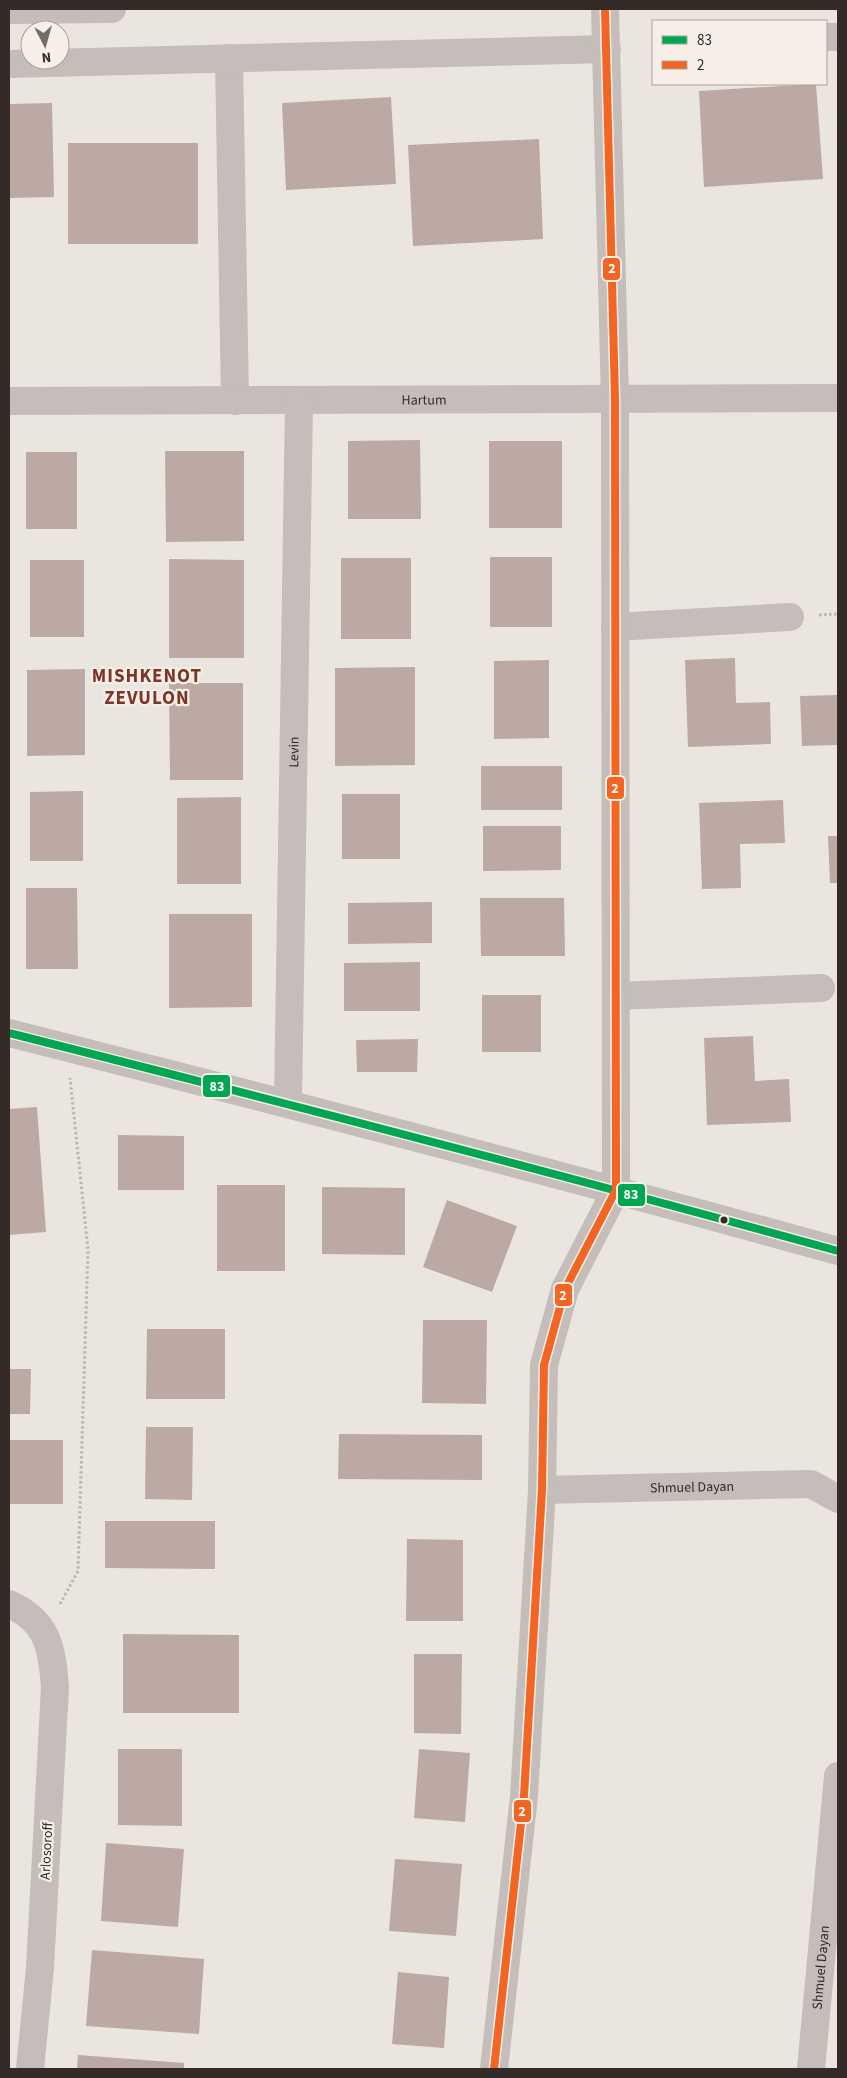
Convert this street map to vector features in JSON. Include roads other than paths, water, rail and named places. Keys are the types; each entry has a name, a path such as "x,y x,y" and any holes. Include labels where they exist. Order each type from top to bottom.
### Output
{"street":[{"path":"9,10 112,9"},
{"path":"494,2069 524,1796 542,1490 544,1365 565,1289 616,1190 615,399 605,9"},
{"path":"9,64 607,49"},
{"path":"229,58 235,401"},
{"name":"Hartum","path":"9,401 838,398"},
{"name":"Levin","path":"288,1103 299,401"},
{"path":"615,627 790,617"},
{"path":"616,996 821,988"},
{"path":"9,1033 288,1103 838,1251"},
{"name":"Shmuel Dayan","path":"542,1490 811,1484 838,1499"},
{"name":"Arlosoroff","path":"9,1604 24,1611 45,1634 53,1654 56,1686 40,1968 30,2069"},
{"name":"Shmuel Dayan","path":"811,2069 838,1776"}],"district":[{"name":"MISHKENOT ZEVULON","path":"147,686"}]}
